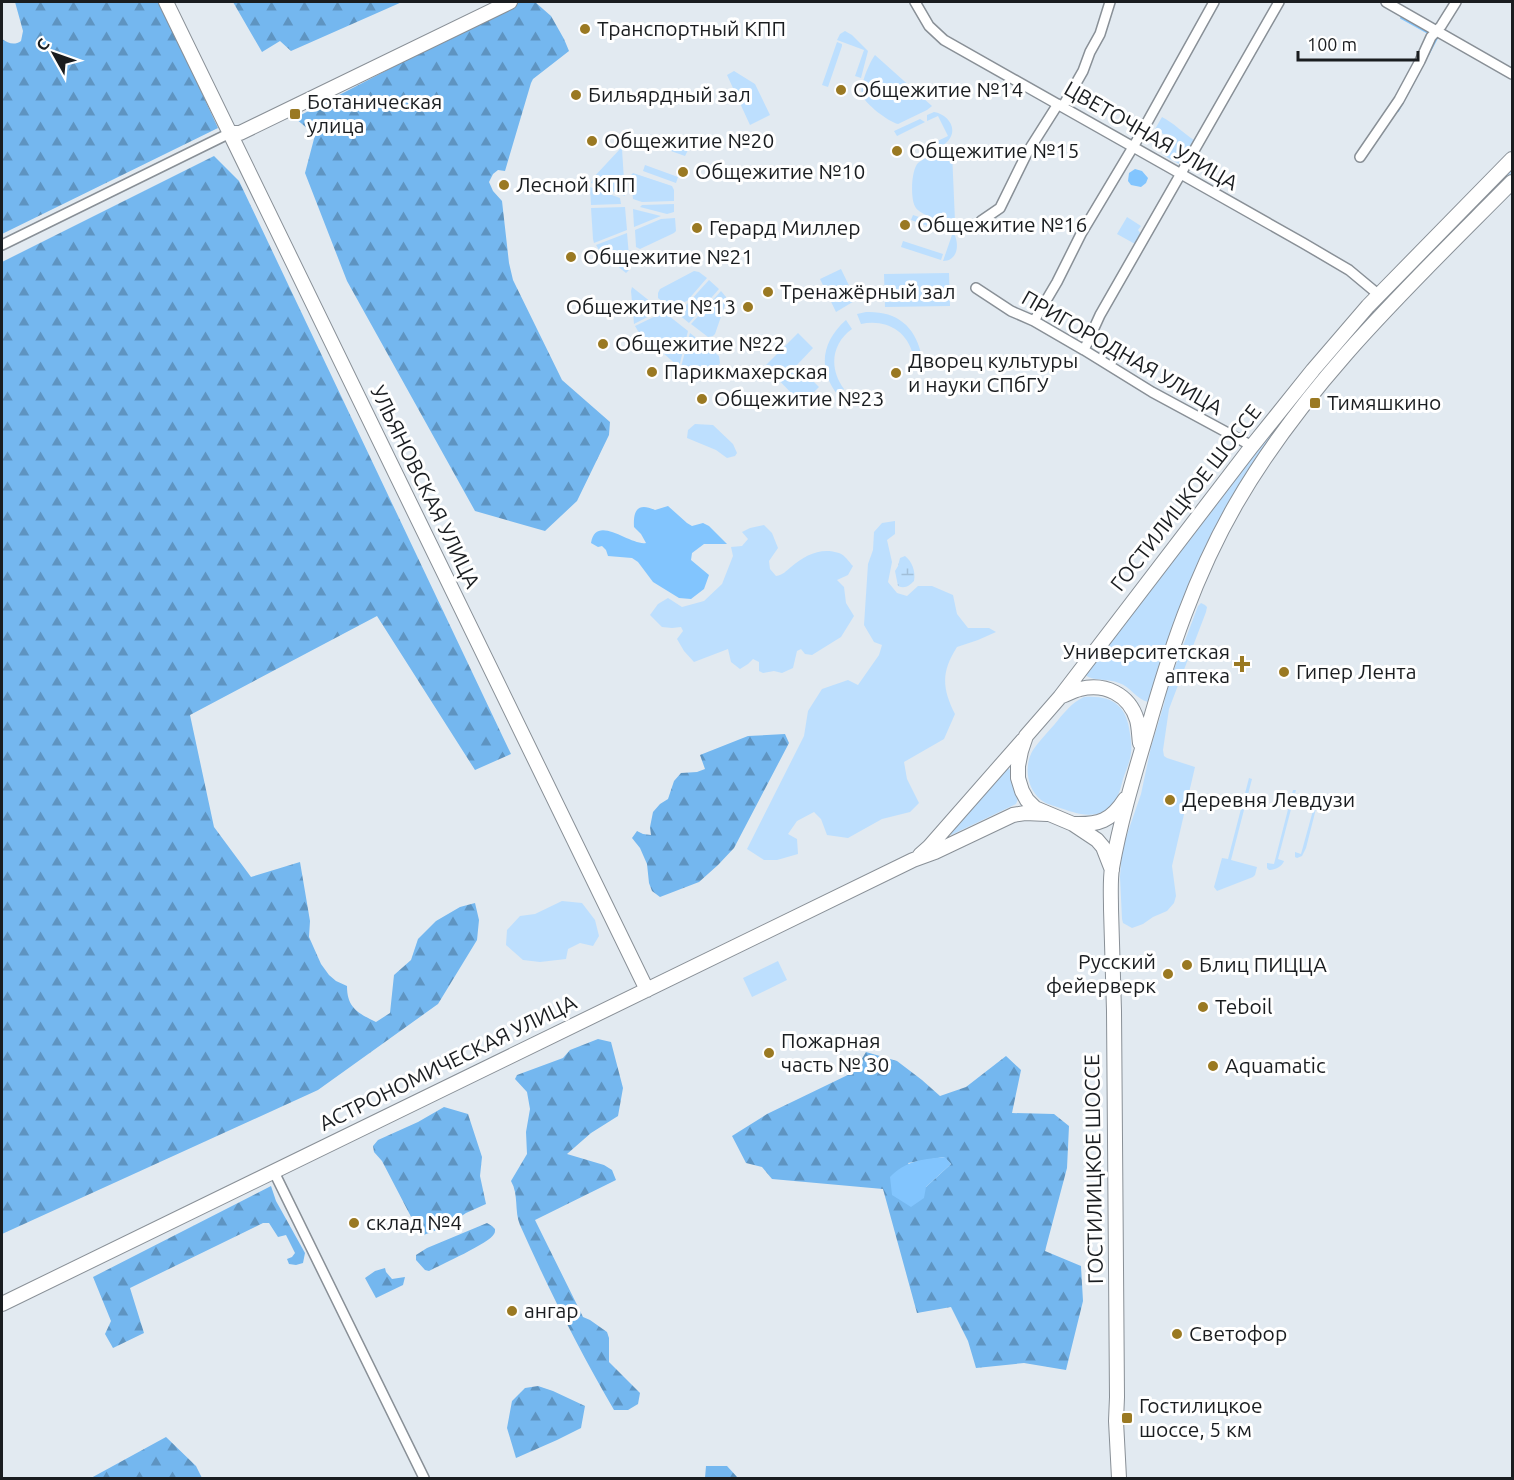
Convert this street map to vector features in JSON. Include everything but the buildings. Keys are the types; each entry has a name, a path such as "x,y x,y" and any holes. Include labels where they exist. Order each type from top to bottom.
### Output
{"main road":[{"name":"УЛЬЯНОВСКАЯ УЛИЦА","path":"166,2 236,131"},
{"name":"УЛЬЯНОВСКАЯ УЛИЦА","path":"176,2 236,131 651,988"},
{"path":"236,131 490,2"},
{"path":"236,131 510,2"},
{"name":"ГОСТИЛИЦКОЕ ШОССЕ","path":"1112,870 1097,840 1073,824 1035,808 1027,800 1018,778 1018,766 1026,736 1060,697 1252,446 1307,378 1379,295 1512,159"},
{"name":"ГОСТИЛИЦКОЕ ШОССЕ","path":"1117,1475 1112,870 1141,752 1170,657 1194,588 1235,506 1267,456 1315,392 1390,306 1512,182"},
{"path":"1379,295 1390,306"},
{"path":"1060,697 1079,689 1092,687 1113,691 1121,696 1129,702 1137,720 1141,752"},
{"name":"АСТРОНОМИЧЕСКАЯ УЛИЦА","path":"913,860 929,847 1026,736"},
{"path":"1073,824 1087,824 1106,819 1116,813 1131,789"},
{"name":"АСТРОНОМИЧЕСКАЯ УЛИЦА","path":"2,1304 913,860 1013,815 1047,814"}],"street":[{"name":"ЦВЕТОЧНАЯ УЛИЦА","path":"915,2 929,26 938,36 1349,270 1379,295"},
{"path":"981,221 1000,208 1027,153 1083,71 1100,34 1110,2"},
{"path":"1034,321 1081,234 1139,137 1214,2"},
{"path":"1084,350 1100,315 1279,2"},
{"path":"1386,2 1512,74"},
{"path":"1360,157 1399,100 1431,37 1456,2"},
{"path":"2,246 236,131"},
{"name":"ПРИГОРОДНАЯ УЛИЦА","path":"976,288 1011,311 1034,321 1152,392 1252,446"},
{"path":"274,1172 424,1479"}],"green space":[{"path":"15,2 160,2 218,128 2,234 2,39 11,43 21,41 23,31"},
{"path":"233,2 402,2 291,51 280,41 262,52"},
{"path":"518,2 535,2 551,16 569,51 533,79 505,171 498,170 489,182 502,201 513,280 562,380 610,422 609,435 577,501 545,531 475,511 347,281 305,173 315,135 295,118"},
{"path":"845,31 868,51 861,78 855,76 864,50 837,40"},
{"path":"837,42 842,46 828,87 822,85"},
{"path":"875,55 932,106 898,124 872,108 864,99 861,91"},
{"path":"734,71 755,84 770,115 750,125 727,75"},
{"path":"934,112 939,113 950,122 952,131 946,143 926,153 923,148 948,136 938,116 927,121 927,115"},
{"path":"1162,117 1194,140 1179,164 1163,155 1172,139 1155,129"},
{"path":"920,119 925,122 897,136 894,131"},
{"path":"653,138 688,150 685,156 651,144"},
{"path":"622,149 625,196 591,183"},
{"path":"943,150 952,152 955,221 946,222 918,210 912,193 914,172 918,163"},
{"path":"214,156 239,181 511,754 475,770 377,616 190,715 214,827 251,877 300,862 310,921 309,937 321,964 336,981 347,986 351,1005 376,1022 390,1013 394,975 411,960 418,939 436,921 460,907 475,903 479,920 477,940 438,1004 318,1090 2,1234 2,262"},
{"path":"645,165 678,177 676,183 643,171"},
{"path":"1512,167 1512,175 1399,290 1393,292 1392,290"},
{"path":"633,173 672,186 674,201 642,202 633,199 631,175"},
{"path":"590,187 620,198 621,204 591,205"},
{"path":"674,204 674,212 667,214 640,207 642,205"},
{"path":"625,207 627,230 594,243 591,208"},
{"path":"633,209 661,216 634,227"},
{"path":"913,215 946,226 944,232 911,220"},
{"path":"1127,217 1141,226 1138,230 1141,234 1135,244 1117,234"},
{"path":"675,218 676,231 674,233 640,249 636,247 635,230 661,219"},
{"path":"949,227 957,242 956,253 949,260 943,261 952,235 947,233"},
{"path":"627,233 630,267 626,273 601,253 596,245"},
{"path":"903,241 943,254 941,260 901,247"},
{"path":"841,269 856,300 836,312 820,279"},
{"path":"694,271 707,278 687,301 669,307 658,298 660,289"},
{"path":"949,273 950,306 885,307 884,274"},
{"path":"709,280 719,289 689,323 678,314"},
{"path":"632,287 661,310 634,324 631,291"},
{"path":"721,291 726,297 726,302 715,334 708,337 691,324"},
{"path":"664,312 688,331 679,367 635,326"},
{"path":"866,312 886,314 902,322 914,335 921,353 913,355 906,339 894,328 878,323 861,324 857,314"},
{"path":"1368,316 1370,318 1296,408 1291,404"},
{"path":"846,320 852,329 840,342 834,357 836,373 844,389 838,395 827,375 825,356 832,337"},
{"path":"690,333 719,356 718,366 687,369 681,367"},
{"path":"798,333 813,348 797,365 819,387 802,404 765,366"},
{"path":"1289,406 1294,411 1274,437 1169,645 1148,702 1119,683 1085,675"},
{"path":"695,424 713,425 733,444 737,453 735,456 727,458 716,450 687,438 688,430"},
{"path":"895,521 895,534 887,540 892,562 888,582 897,593 907,596 918,586 932,586 953,595 957,614 968,628 989,628 996,632 957,647 948,664 946,688 955,714 944,739 904,762 907,779 919,803 910,812 882,819 848,838 827,835 821,819 814,812 797,821 788,834 797,839 798,854 777,860 764,860 747,849 804,736 808,711 822,689 848,680 858,685 879,655 882,645 874,642 864,625 868,564 873,550 874,532 882,523"},
{"path":"764,525 772,533 778,548 769,561 770,569 776,576 783,574 814,553 832,551 845,557 853,566 848,575 837,580 844,587 846,603 854,616 841,637 812,655 805,654 801,649 797,651 793,668 782,673 774,671 763,673 759,671 759,662 753,659 740,669 731,662 728,649 694,662 677,639 683,631 681,627 662,627 650,615 658,604 668,598 682,607 704,601 722,584 733,556 731,547 742,546 748,539 742,532"},
{"path":"905,556 914,570 914,581 903,587 898,586 895,571 900,558"},
{"path":"1201,603 1207,607 1206,612 1169,709 1163,750 1167,758 1195,767 1172,866 1176,896 1174,903 1167,911 1132,928 1123,923 1122,919 1120,877 1122,849 1141,794 1167,688"},
{"path":"1084,697 1110,700 1122,709 1128,724 1131,744 1130,760 1113,804 1100,813 1088,815 1075,813 1043,801 1032,789 1028,776 1028,762 1035,747 1068,709"},
{"path":"785,734 789,743 734,848 699,882 660,897 652,891 647,864 640,848 632,838 637,831 651,835 653,812 668,799 674,781 681,773 705,769 700,755 748,736"},
{"path":"1008,768 1018,799 1016,804 951,835 950,832 1003,770"},
{"path":"1249,778 1252,779 1231,860 1257,867 1255,875 1217,891 1214,887 1222,858 1228,859"},
{"path":"1293,790 1296,790 1278,859 1284,861 1278,868 1269,870 1267,863 1274,864"},
{"path":"1317,796 1319,797 1306,848 1302,856 1297,858 1295,852 1301,854"},
{"path":"562,901 582,903 595,920 599,936 593,946 580,943 568,949 566,959 540,962 523,960 506,945 507,930 520,916 535,914"},
{"path":"778,961 787,980 752,997 743,978"},
{"path":"598,1039 611,1042 623,1088 618,1116 591,1133 567,1154 604,1165 612,1170 616,1180 535,1220 583,1317 607,1332 609,1362 640,1393 638,1404 628,1410 614,1410 564,1319 520,1225 511,1181 527,1154 526,1132 530,1109 527,1092 515,1079 517,1075 563,1058 570,1050"},
{"path":"866,1052 897,1061 940,1096 966,1087 1006,1056 1021,1070 1012,1113 1054,1114 1069,1126 1067,1168 1045,1251 1081,1266 1083,1301 1066,1370 1024,1363 976,1368 968,1341 951,1307 917,1313 883,1189 772,1179 762,1167 746,1163 732,1136 767,1114 854,1072","holes":["944,1157 951,1164 926,1187 908,1163"]},
{"path":"444,1107 468,1114 482,1157 480,1176 486,1204 466,1213 447,1226 421,1236 382,1161 374,1152 373,1146 378,1140"},
{"path":"271,1186 276,1201 305,1253 303,1263 289,1264 287,1259 295,1253 286,1235 278,1237 269,1223 263,1223 130,1288 144,1333 113,1348 105,1334 111,1321 93,1277"},
{"path":"487,1223 495,1229 494,1234 484,1243 464,1254 429,1271 425,1270 416,1260 416,1255 427,1248"},
{"path":"385,1268 392,1279 405,1277 403,1285 376,1298 365,1278"},
{"path":"538,1386 585,1406 581,1428 516,1458 507,1428 512,1401 525,1388"},
{"path":"166,1437 196,1466 202,1478 91,1478"},
{"path":"706,1466 727,1466 738,1478 705,1478"}],"shaded area":[{"path":"1135,169 1142,171 1148,178 1141,187 1131,185 1128,181 1129,173"},
{"path":"668,506 692,526 703,523 709,526 727,544 704,544 692,553 691,560 709,575 704,589 691,599 679,598 653,582 638,562 632,558 608,556 602,546 598,547 591,543 594,535 599,531 606,531 639,543 646,543 634,527 636,512 641,507 655,510"},
{"path":"945,1157 951,1164 926,1187 924,1198 911,1207 892,1195 890,1177 902,1167 915,1162"}],"waterway":[{"path":"1401,18 1428,34"},
{"path":"1428,55 1437,38"},
{"path":"1398,111 1418,74"}],"place":[{"name":"Транспортный КПП","path":"585,29"},
{"name":"Общежитие №14","path":"841,90"},
{"name":"Бильярдный зал","path":"576,95"},
{"name":"Ботаническая улица","path":"295,114"},
{"name":"Общежитие №20","path":"592,141"},
{"name":"Общежитие №15","path":"897,151"},
{"name":"Общежитие №10","path":"683,172"},
{"name":"Лесной КПП","path":"504,185"},
{"name":"Общежитие №16","path":"905,225"},
{"name":"Герард Миллер","path":"697,228"},
{"name":"Общежитие №21","path":"571,257"},
{"name":"Тренажёрный зал","path":"768,292"},
{"name":"Общежитие №13","path":"748,307"},
{"name":"Общежитие №22","path":"603,344"},
{"name":"Парикмахерская","path":"652,372"},
{"name":"Дворец культуры и науки СПбГУ","path":"896,373"},
{"name":"Общежитие №23","path":"702,399"},
{"name":"Тимяшкино","path":"1315,403"},
{"name":"Университетская аптека","path":"1242,664"},
{"name":"Гипер Лента","path":"1284,672"},
{"name":"Деревня Левдузи","path":"1170,800"},
{"name":"Блиц ПИЦЦА","path":"1187,965"},
{"name":"Русский фейерверк","path":"1168,974"},
{"name":"Teboil","path":"1203,1007"},
{"name":"Пожарная часть № 30","path":"769,1053"},
{"name":"Aquamatic","path":"1213,1066"},
{"name":"склад №4","path":"354,1223"},
{"name":"ангар","path":"512,1311"},
{"name":"Светофор","path":"1177,1334"},
{"name":"Гостилицкое шоссе, 5 км","path":"1127,1418"}]}
